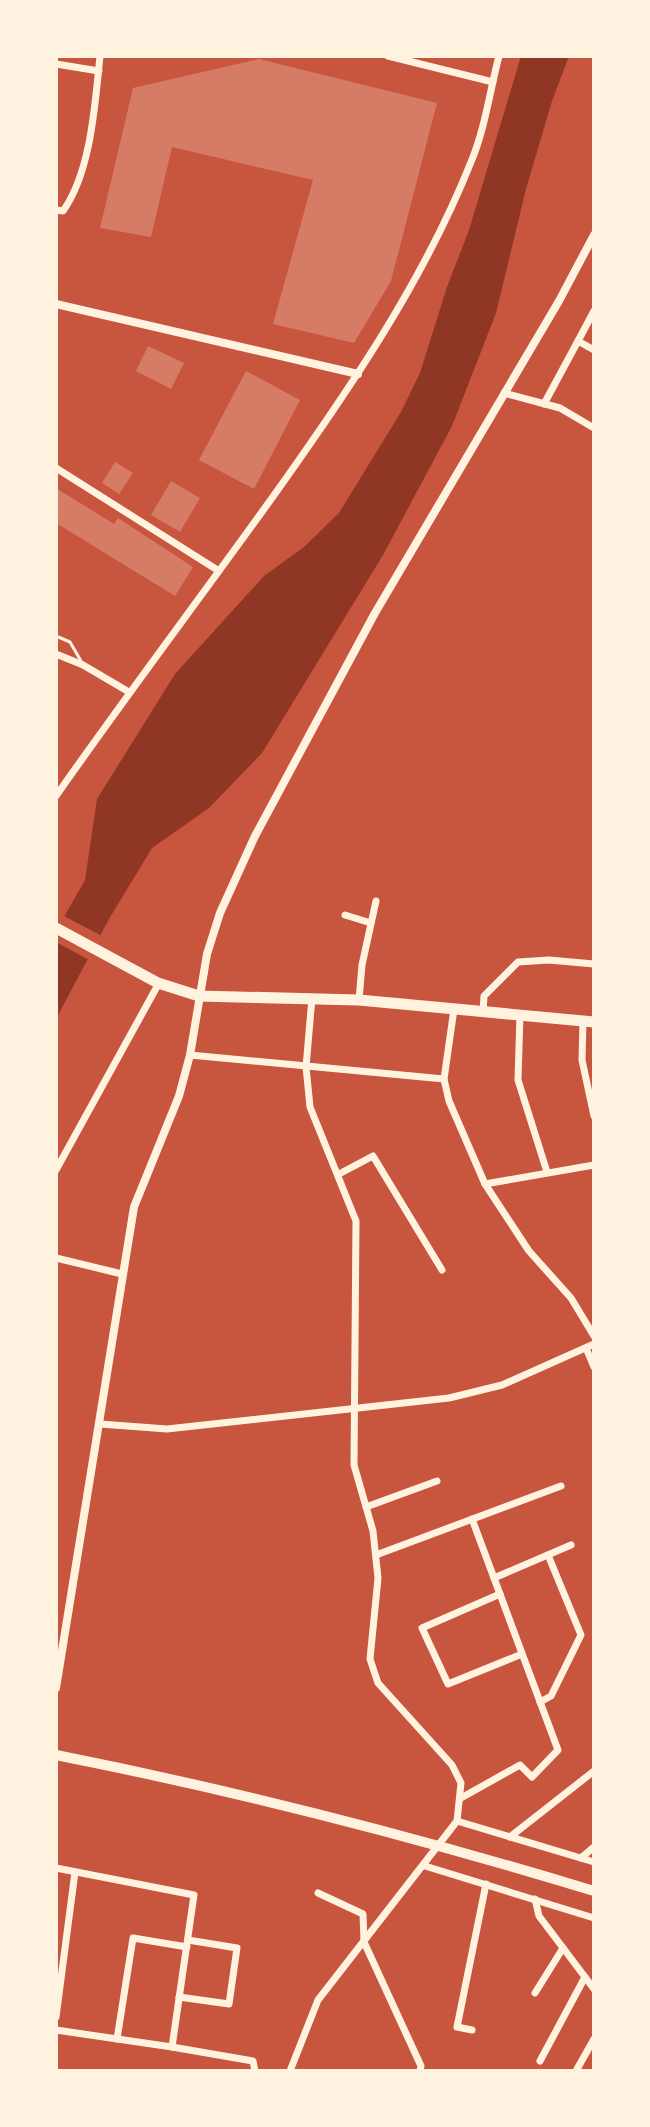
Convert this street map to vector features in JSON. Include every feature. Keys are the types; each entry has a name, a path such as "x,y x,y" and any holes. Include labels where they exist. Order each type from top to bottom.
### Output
{"highway":[{"path":"56,928 158,983 199,996 359,1000 589,1022"}],"main road":[{"path":"56,1755 215,1788 439,1844 594,1891"}],"street":[{"path":"56,210 63,211 72,199 85,161 100,56"},
{"path":"388,56 493,82"},
{"path":"56,796 358,374 435,242 473,159 499,56"},
{"path":"56,64 99,71"},
{"path":"56,1688 134,1207 179,1096 190,1055 211,938 255,836 375,613 567,287 594,235"},
{"path":"56,304 358,374"},
{"path":"544,404 594,311"},
{"path":"578,341 594,350"},
{"path":"504,393 560,408 594,428"},
{"path":"56,468 219,571"},
{"path":"56,654 83,665 129,692"},
{"path":"359,1000 362,965 375,905 385,911"},
{"path":"345,915 371,923"},
{"path":"483,1012 484,996 518,962 549,960 594,964"},
{"path":"56,1170 158,983"},
{"path":"290,2071 318,2000 457,1821 461,1798 461,1783 452,1765 378,1683 370,1659 378,1578 366,1507 354,1465 356,1221 310,1107 306,1067 312,998"},
{"path":"454,1009 444,1079 449,1101 485,1184 529,1251 571,1298 594,1336"},
{"path":"520,1015 518,1080 547,1172"},
{"path":"589,1022 582,1060 594,1116"},
{"path":"190,1055 444,1079"},
{"path":"339,1174 373,1156 442,1270"},
{"path":"485,1184 594,1165"},
{"path":"56,1258 122,1274"},
{"path":"100,1424 167,1429 449,1398 502,1385 594,1344"},
{"path":"586,1348 594,1367"},
{"path":"366,1507 437,1481"},
{"path":"376,1555 561,1486"},
{"path":"461,1798 520,1765 532,1777 558,1750 472,1519"},
{"path":"494,1578 571,1545"},
{"path":"540,1702 551,1696 581,1635 548,1555"},
{"path":"500,1594 422,1628 448,1684 522,1654"},
{"path":"510,1837 594,1771"},
{"path":"457,1821 594,1862"},
{"path":"581,1858 594,1847"},
{"path":"425,1866 594,1918"},
{"path":"56,1868 194,1895 172,2047"},
{"path":"56,2017 75,1872"},
{"path":"472,2030 457,2027 486,1884"},
{"path":"318,1893 363,1914 364,1942 421,2066 420,2071"},
{"path":"535,1899 539,1916 594,1989"},
{"path":"117,2039 133,1938 237,1948 229,2004 179,1997"},
{"path":"535,1993 563,1948"},
{"path":"540,2061 585,1977"},
{"path":"56,2030 253,2061 255,2071"},
{"path":"576,2071 594,2039"}],"lane":[{"path":"56,636 70,642 83,665"}],"shaded area":[{"path":"521,56 569,56 526,189 496,313 452,426 383,555 262,753 209,808 152,848 109,919 56,1019 56,931 85,880 97,799 175,674 264,576 304,547 339,513 401,412 420,373 469,230"}],"pier":[{"path":"60,914 104,937 91,961 56,942 56,923"}],"building":[{"path":"259,59 437,103 391,281 354,343 273,324 313,180 172,147 151,237 100,228 133,88"},
{"path":"148,346 184,363 171,389 136,371"},
{"path":"246,371 300,400 254,489 199,460"},
{"path":"115,462 133,473 119,494 102,483"},
{"path":"171,481 200,498 180,532 151,515"},
{"path":"56,488 114,524 118,518 193,567 175,596 56,523"}]}
